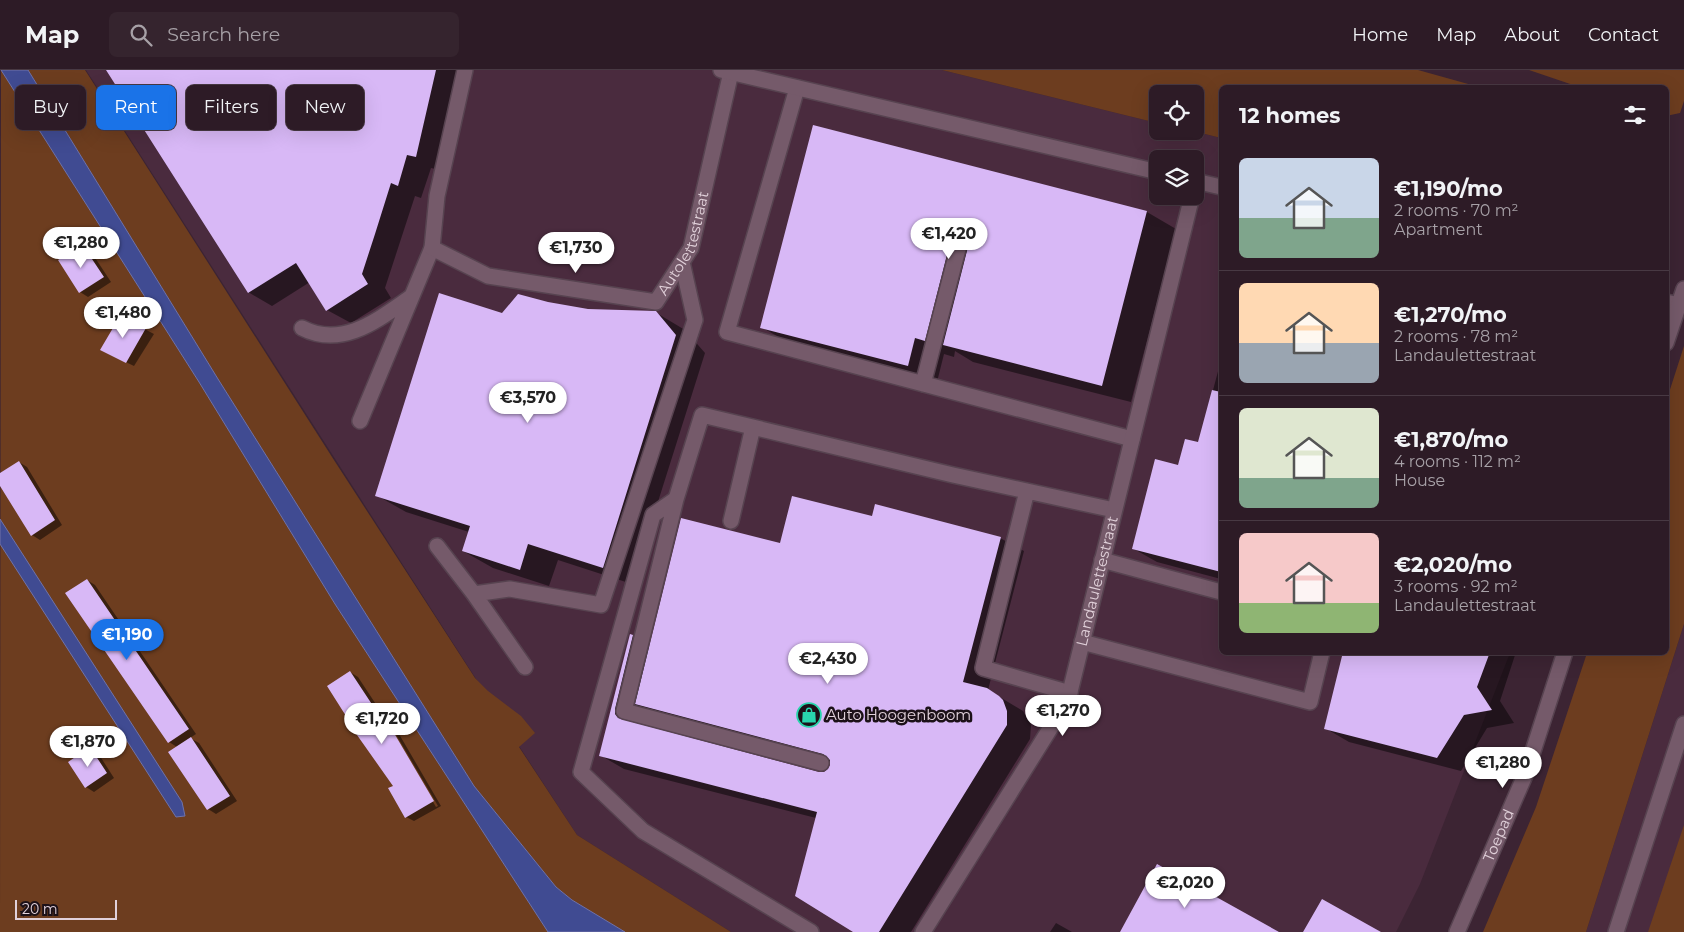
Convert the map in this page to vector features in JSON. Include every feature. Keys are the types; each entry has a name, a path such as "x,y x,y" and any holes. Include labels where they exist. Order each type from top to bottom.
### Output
{"street":[{"path":"360,421 432,248 436,196 465,70"},
{"name":"Autolettestraat","path":"432,248 488,276 656,302 691,248 726,71 1149,170"},
{"path":"797,88 727,332 1132,439"},
{"path":"1204,184 1219,187"},
{"name":"Landaulettestraat","path":"923,932 1068,700 1190,205"},
{"path":"923,384 960,240"},
{"path":"474,594 510,589 602,605 695,320 682,262"},
{"path":"1669,323 1672,303 1684,289"},
{"path":"302,328 313,333 344,335 372,324 412,296"},
{"path":"821,763 624,711 676,499 702,415 1114,510"},
{"path":"731,522 753,427"},
{"path":"1027,491 983,668 1070,693"},
{"path":"676,499 653,515 581,772 643,831 811,932"},
{"path":"437,546 474,594 525,667"},
{"path":"1102,560 1219,591"},
{"path":"1082,642 1310,702 1321,655"},
{"name":"Toepad","path":"1457,932 1526,773 1565,655"},
{"path":"1616,932 1684,724"}],"shaded area":[{"path":"1,70 15,92 15,130 39,130 199,382 335,604 548,932 0,932"},
{"path":"28,70 85,70 96,87 96,130 123,130 475,678 488,691 521,716 535,733 519,747 577,835 731,932 625,932 572,900 556,887 474,786 218,379 65,130 86,130 86,85 37,85"},
{"path":"86,70 942,70 1149,121 1149,140 1204,140 1204,134 1219,138 1219,655 1509,655 1420,884 1396,932 731,932 577,835 124,130 176,130 176,85 96,86"},
{"path":"942,70 1418,70 1472,85 1219,85 1219,138 1204,134 1204,85 1149,85 1149,121"},
{"path":"1529,70 1684,70 1684,101 1680,113 1669,115 1669,85 1573,85"},
{"path":"1684,346 1684,624 1586,932 1483,932 1536,807 1586,655 1669,655 1669,393"},
{"path":"1684,624 1684,932 1586,932"},
{"path":"1684,825 1684,932 1648,932"}],"water":[{"path":"1,70 28,70 37,85 15,85 15,92"},
{"path":"39,130 65,130 218,379 474,786 556,887 572,900 625,932 548,932 335,604 199,382"},
{"path":"0,519 182,802 185,816 176,817 0,544"}],"building":[{"path":"106,70 436,70 416,157 407,155 398,186 391,183 362,274 368,284 326,311 296,263 248,293 144,130 176,130 176,85 116,85"},
{"path":"813,125 1147,211 1102,386 943,345 969,243 967,235 962,232 954,234 951,239 925,341 915,338 908,366 760,328"},
{"path":"82,244 104,277 79,293 58,260"},
{"path":"439,293 502,313 518,294 548,302 588,309 656,311 676,335 603,568 528,544 520,570 462,551 470,526 375,496"},
{"path":"120,316 146,328 126,363 100,350"},
{"path":"1212,390 1219,392 1219,571 1132,549 1155,459 1178,465 1185,439 1198,442"},
{"path":"19,461 55,520 31,536 0,486 0,473"},
{"name":"Auto Hoogenboom","path":"792,496 872,516 875,504 1001,537 963,682 987,688 999,696 1003,700 1007,711 1007,725 879,932 853,932 795,896 817,812 599,756 630,634 633,635 615,709 615,714 618,718 819,772 824,772 828,769 830,760 823,754 635,704 681,518 780,543"},
{"path":"87,579 189,729 168,743 65,593"},
{"path":"1342,655 1489,655 1477,687 1492,710 1464,715 1437,758 1324,729"},
{"path":"350,671 381,718 384,716 434,801 405,818 388,788 393,786 357,735 327,686"},
{"path":"191,737 230,796 207,810 168,752"},
{"path":"90,747 107,773 85,788 68,762"},
{"path":"1157,864 1279,932 1120,932"},
{"path":"1322,899 1381,932 1303,932"}],"place":[{"name":"Auto Hoogenboom","path":"809,715"}]}
